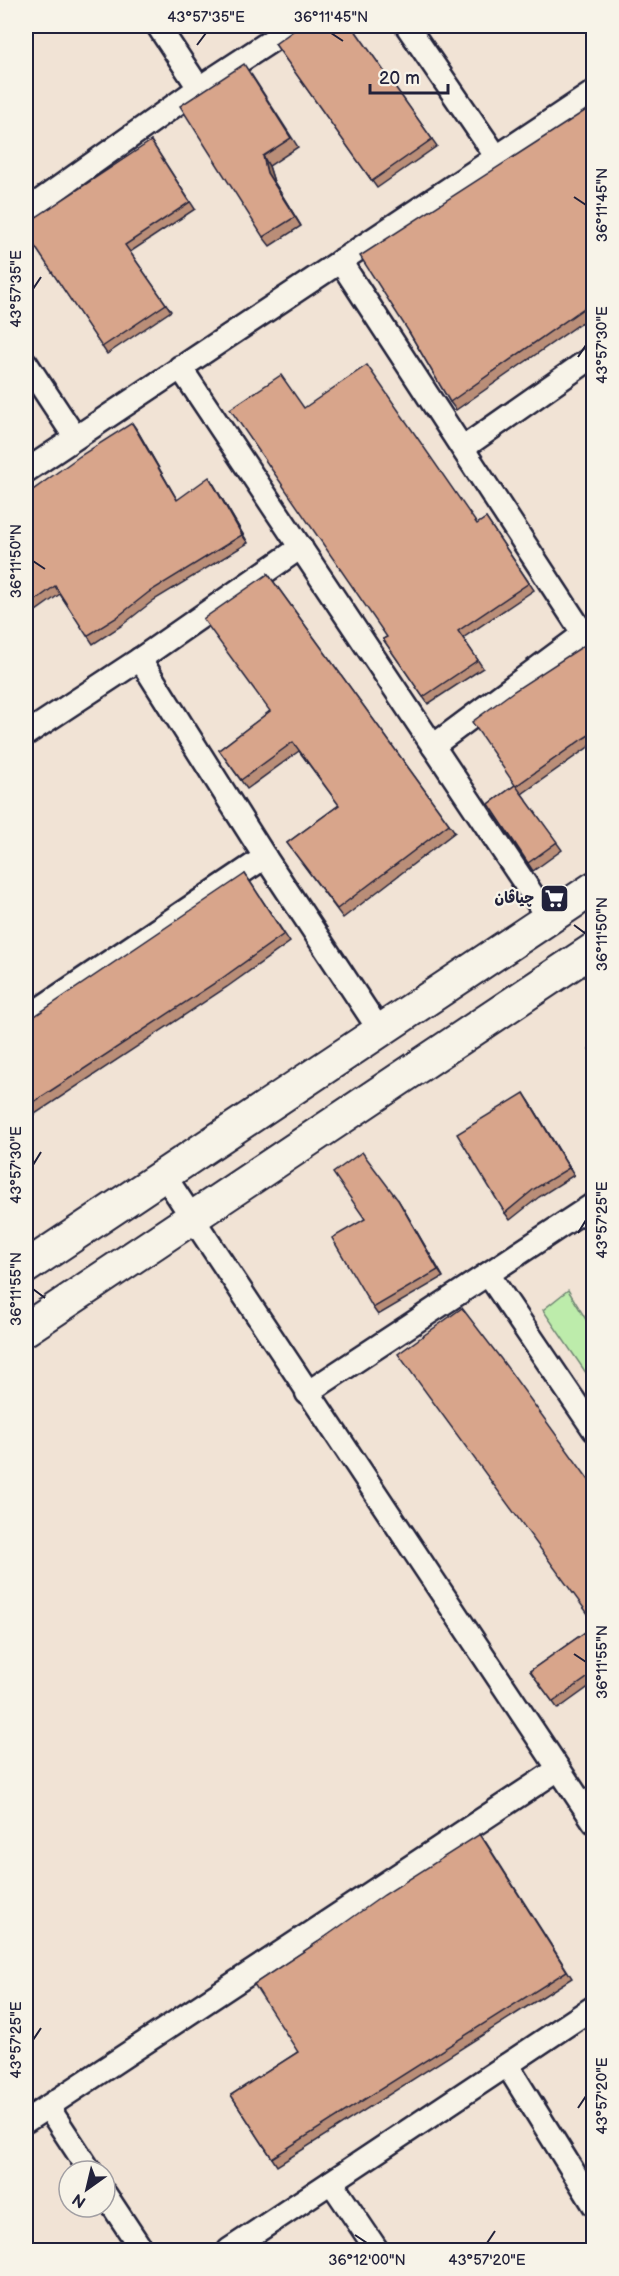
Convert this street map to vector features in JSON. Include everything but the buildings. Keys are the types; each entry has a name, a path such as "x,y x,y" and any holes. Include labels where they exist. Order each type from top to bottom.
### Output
{"street":[{"path":"158,26 199,88"},
{"path":"26,211 199,88 294,26"},
{"path":"407,26 496,156"},
{"path":"26,471 594,92"},
{"path":"340,261 463,448 588,630 433,746"},
{"path":"463,448 594,356"},
{"path":"26,363 75,437"},
{"path":"180,367 548,918"},
{"path":"26,734 301,547"},
{"path":"140,658 265,857 380,1031"},
{"path":"26,1018 265,857"},
{"path":"26,1267 594,888"},
{"path":"26,1329 594,949"},
{"path":"164,1175 557,1770 594,1822"},
{"path":"308,1393 594,1204"},
{"path":"488,1274 594,1430"},
{"path":"26,2121 557,1770"},
{"path":"229,2250 594,2007"},
{"path":"507,2065 594,2205"},
{"path":"48,2107 82,2159"},
{"path":"331,2182 377,2250"},
{"path":"117,2212 142,2250"}],"green space":[{"path":"568,1290 593,1331 593,1383 543,1310"}],"place":[{"name":"چياڤان","path":"555,898"}]}
